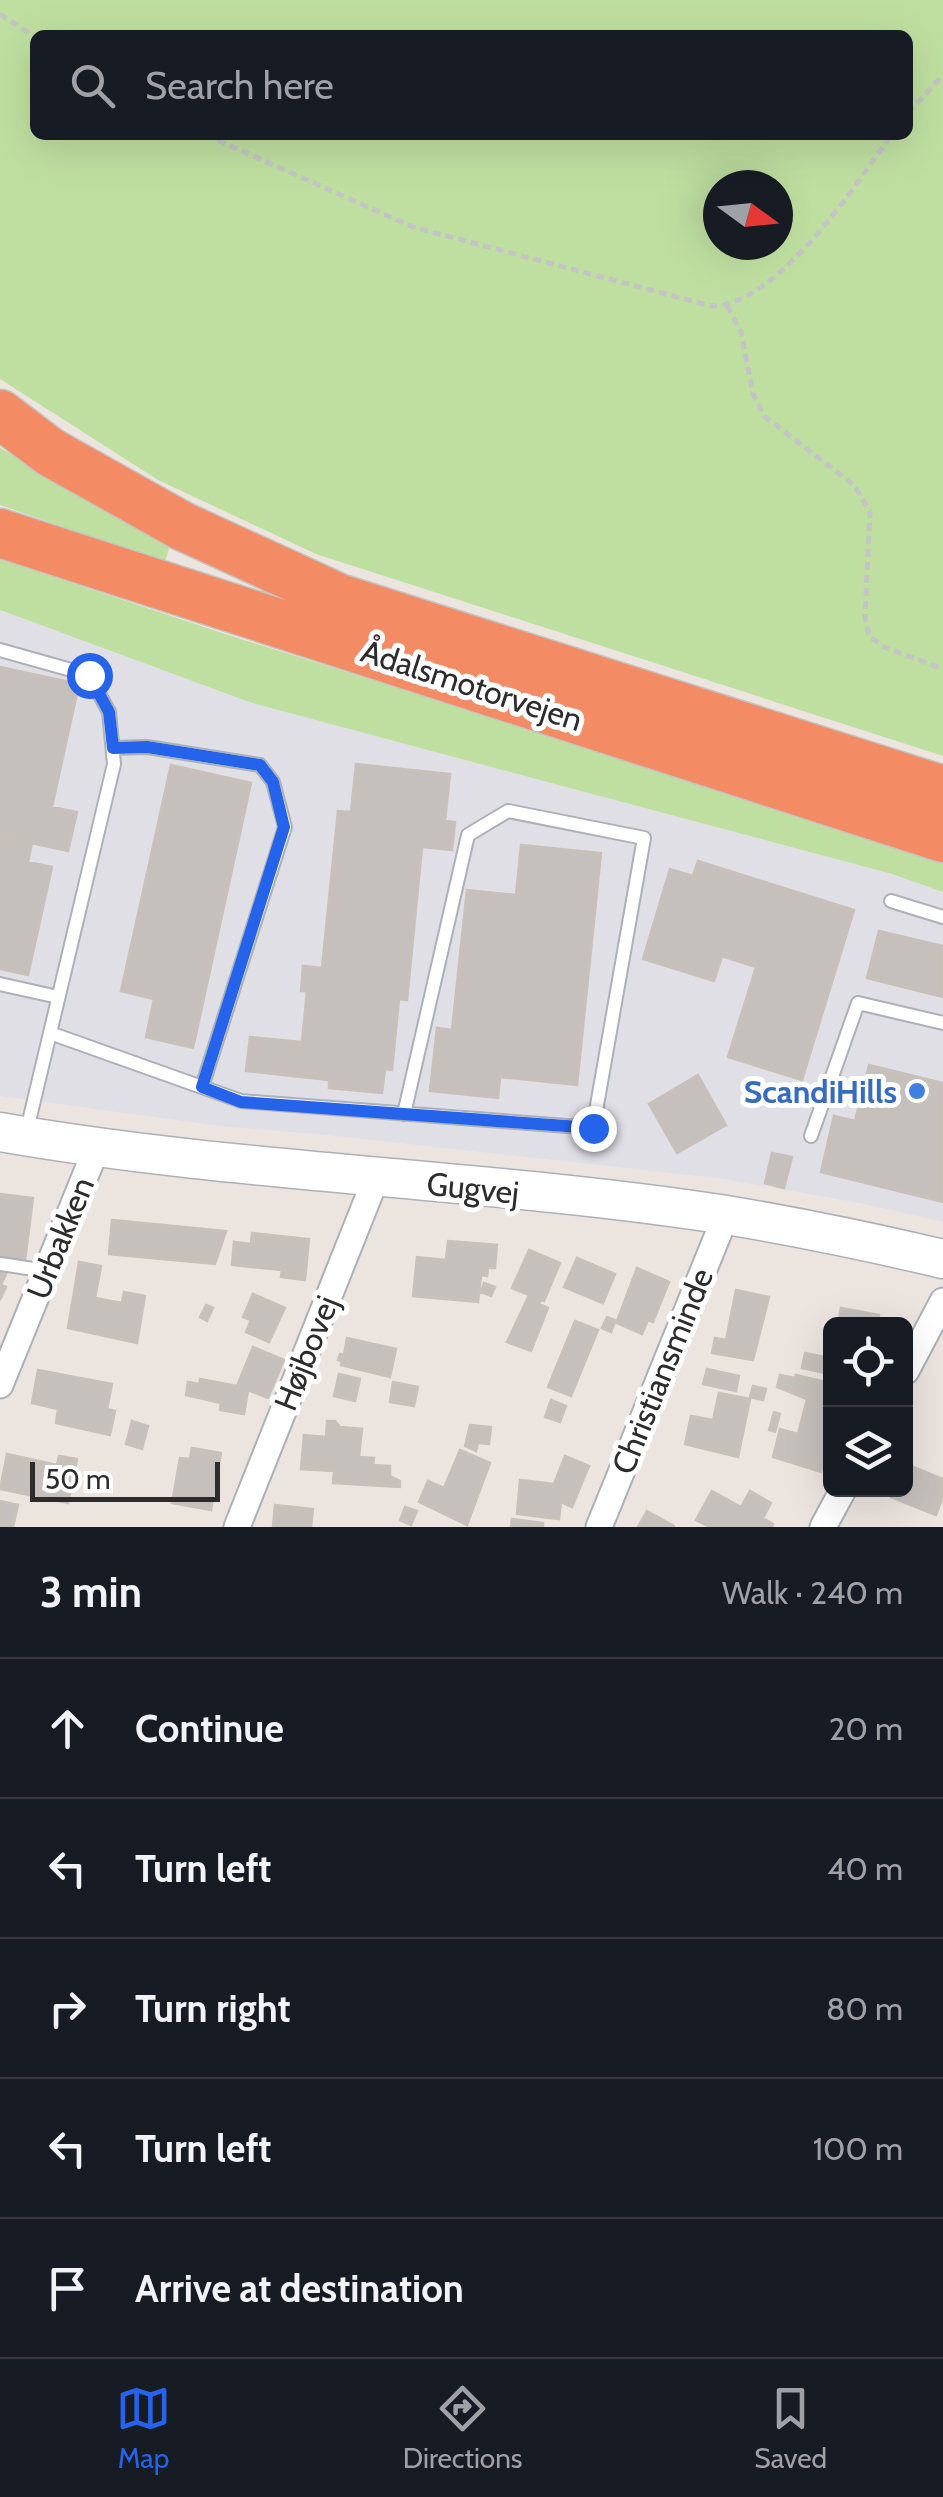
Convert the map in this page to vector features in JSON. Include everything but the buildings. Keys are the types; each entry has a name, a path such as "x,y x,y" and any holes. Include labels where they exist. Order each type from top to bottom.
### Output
{"highway":[{"name":"Ådalsmotorvejen","path":"0,414 50,452 182,526 339,598 943,790"},
{"name":"Ådalsmotorvejen","path":"0,533 943,838"}],"street":[{"name":"Gugvej","path":"13,1134 97,1147 726,1215 943,1258"},
{"name":"Urbakken","path":"0,1384 97,1147"},
{"name":"Højbovej","path":"237,1527 376,1178"},
{"name":"Christiansminde","path":"599,1527 726,1215"},
{"path":"913,1358 943,1301"},
{"path":"823,1527 839,1497"}],"lane":[{"path":"0,650 89,675 109,712 114,764 50,1033 13,1134"},
{"path":"113,748 147,747 260,765 273,782 284,827 202,1087"},
{"path":"50,1033 241,1102 593,1128 644,838 508,812 468,835 404,1114"},
{"path":"891,901 943,917"},
{"path":"0,984 58,997"},
{"path":"810,1136 858,1003 943,1023"},
{"path":"0,1264 47,1271"}],"path":[{"path":"0,14 30,33"},
{"path":"913,108 943,75"},
{"path":"218,140 430,232 690,302 727,306 760,288 803,251 887,140"},
{"path":"727,306 741,332 753,394 764,416 854,485 870,512 864,617 869,636 884,647 943,669"}],"shaded area":[{"path":"0,610 252,703 892,874 943,892 943,1222 724,1179 220,1126 0,1096"}],"green space":[{"path":"0,0 943,0 943,756 316,554 158,480 0,379"},
{"path":"0,448 170,545 165,562 0,505"},
{"path":"0,559 225,634 943,859 943,892 892,874 252,703 0,610"}],"place":[{"name":"ScandiHills","path":"917,1091"}],"route":[{"path":"89,675 109,712 113,748 147,747 260,765 273,782 284,827 202,1087 241,1102 593,1128"}]}
